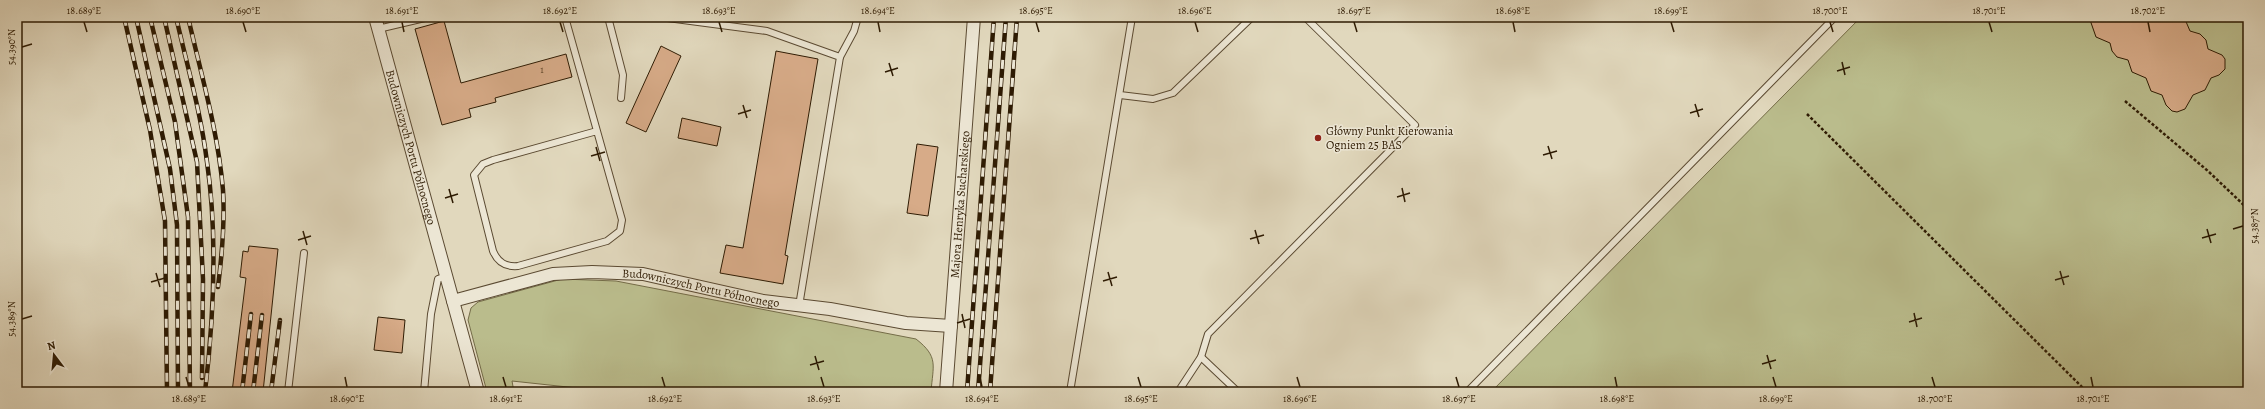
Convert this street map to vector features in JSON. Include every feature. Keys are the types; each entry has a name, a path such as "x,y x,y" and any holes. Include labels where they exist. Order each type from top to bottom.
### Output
{"street":[{"name":"Budowniczych Portu Północnego","path":"375,17 478,392"},
{"name":"Majora Henryka Sucharskiego","path":"946,392 974,17"},
{"name":"Budowniczych Portu Północnego","path":"453,301 553,274 592,272 643,274 763,301 906,323 951,326"}],"lane":[{"path":"378,30 429,17"},
{"path":"565,17 622,220 620,231 607,241 518,266 503,264 496,258 493,251 474,175 478,169 493,160 597,131"},
{"path":"608,17 623,75 621,98"},
{"path":"660,17 767,31 840,57"},
{"path":"799,306 840,57 854,30 858,17"},
{"path":"1070,392 1132,17"},
{"path":"1120,95 1153,99 1173,93 1252,17"},
{"path":"1178,392 1201,357 1208,334 1415,124 1305,17"},
{"path":"1467,392 1836,17"},
{"path":"288,392 304,253"},
{"path":"424,392 431,314 438,279 446,276"},
{"path":"1201,357 1238,392"}],"path":[{"path":"2125,100 2208,171 2248,209"},
{"path":"1807,114 2087,392"}],"green space":[{"path":"1861,17 2248,17 2248,392 1491,392"},
{"path":"562,279 616,281 916,339 928,351 933,362 931,392 614,392 512,381 514,392 487,392 468,320 471,308 478,302"}],"building":[{"path":"2089,17 2184,17 2190,31 2200,34 2206,40 2208,49 2222,55 2225,59 2225,69 2219,75 2211,78 2205,90 2193,95 2185,109 2177,112 2172,111 2166,105 2162,95 2151,91 2146,78 2132,72 2128,60 2117,57 2112,51 2110,43 2096,37"},
{"path":"444,21 461,83 566,54 572,77 495,98 496,102 469,109 471,117 442,125 415,29"},
{"path":"661,46 681,56 646,132 626,123"},
{"path":"776,51 818,59 785,255 788,256 783,284 720,273 726,245 743,248"},
{"path":"682,118 721,127 717,146 678,138"},
{"path":"917,144 938,147 928,216 907,213"},
{"path":"249,246 278,249 263,392 232,392 246,278 240,277 243,251 248,252"},
{"path":"378,317 405,320 402,353 374,350"}],"railway":[{"path":"124,17 150,130 165,221 167,392"},
{"path":"136,17 170,169 177,225 178,392"},
{"path":"150,17 175,122 188,217 190,392"},
{"path":"164,17 197,162 203,279 202,378"},
{"path":"176,17 201,125 213,219 214,277 211,335 205,392"},
{"path":"188,17 221,168 224,214 218,287"},
{"path":"967,392 994,17"},
{"path":"978,392 1006,17"},
{"path":"990,392 1017,17"},
{"path":"242,392 251,314"},
{"path":"253,392 262,315"},
{"path":"271,392 280,320"}],"place":[{"name":"Główny Punkt Kierowania Ogniem 25 BAS","path":"1318,138"}]}
